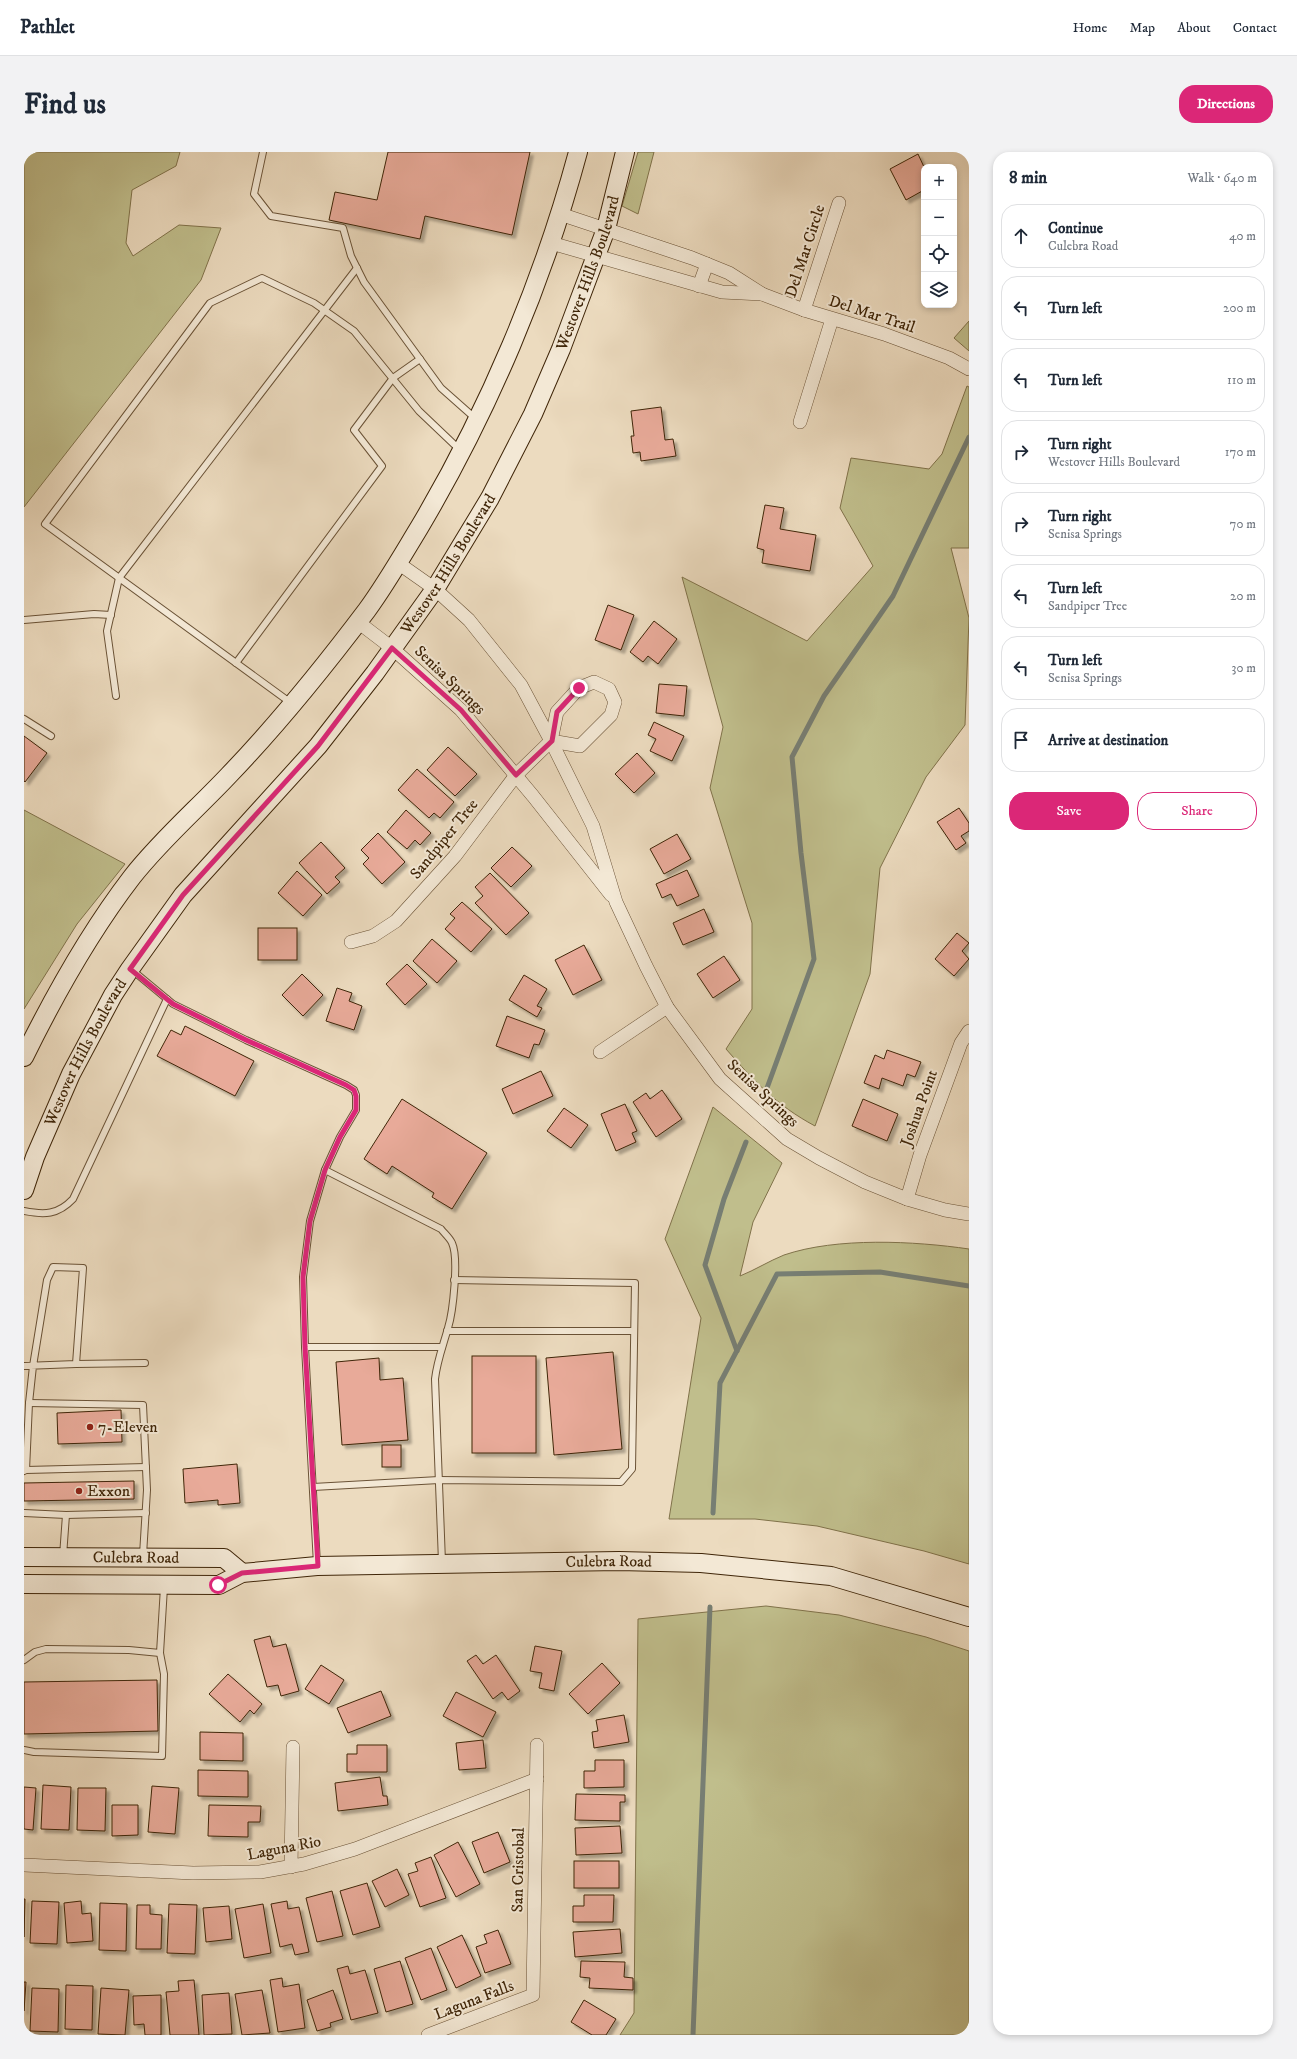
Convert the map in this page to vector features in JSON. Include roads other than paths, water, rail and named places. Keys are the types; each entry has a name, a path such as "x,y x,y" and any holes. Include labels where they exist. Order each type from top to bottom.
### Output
{"main road":[{"path":"24,1057 50,1005 83,949 133,876 190,813 229,776 292,704 358,622 398,563 462,452 478,420 522,318 551,243 578,152"},
{"name":"Westover Hills Boulevard","path":"24,1190 35,1157 71,1074 113,995 130,969 183,895 318,746 435,590 490,498 533,414 561,349 606,229 625,152"},
{"name":"Culebra Road","path":"24,1557 224,1558 242,1573"},
{"name":"Culebra Road","path":"24,1584 218,1585 242,1573 318,1566 619,1560 761,1568 831,1576 969,1617"}],"street":[{"name":"Del Mar Circle","path":"804,310 839,203"},
{"name":"Del Mar Trail","path":"560,214 707,264 729,273 762,294 804,310 884,334 949,358 969,369"},
{"name":"Del Mar Trail","path":"551,243 722,292 762,294"},
{"path":"699,286 707,264"},
{"path":"800,422 832,318"},
{"name":"Senisa Springs","path":"398,563 435,590 469,620 521,685 552,741 593,826 616,902 667,1007 720,1079 787,1139 865,1182 907,1198 945,1210 969,1214"},
{"name":"Senisa Springs","path":"358,622 392,648 461,710 516,775 616,902"},
{"path":"594,682 609,689 615,702 611,715 580,746 552,741 557,712 579,688 594,682"},
{"name":"Sandpiper Tree","path":"352,942 373,936 396,921 455,856 516,775 552,741"},
{"path":"600,1052 667,1007"},
{"name":"Joshua Point","path":"907,1198 920,1155 961,1043 969,1031"},
{"name":"San Cristobal","path":"533,1995 537,1745"},
{"path":"291,1867 293,1747"},
{"name":"Laguna Rio","path":"24,1865 228,1874 260,1872 291,1867 383,1839 536,1779"},
{"name":"Laguna Falls","path":"428,2035 533,1995"}],"lane":[{"path":"263,152 254,194 271,216 343,228 351,256 364,282 441,388 478,420"},
{"path":"116,696 107,631 119,578 357,268"},
{"path":"292,704 45,524 210,304 262,278 314,303 354,331 419,410 462,452"},
{"path":"236,663 382,466 354,430 393,378 420,359"},
{"path":"24,620 94,614 111,616"},
{"path":"24,719 51,736"},
{"path":"130,969 167,999 246,1040 346,1085 354,1090 356,1096 356,1110 340,1137 325,1170 310,1221 303,1277 305,1347 318,1566"},
{"path":"24,1211 42,1214 51,1212 69,1203 73,1198 167,999"},
{"path":"325,1170 441,1229 453,1244 455,1253 452,1306 435,1378 442,1563"},
{"path":"76,1364 83,1268 53,1266 47,1280 33,1366 25,1470 146,1467"},
{"path":"313,1487 439,1480 621,1482 632,1469 635,1283 454,1280"},
{"path":"447,1331 634,1331"},
{"path":"305,1347 442,1347"},
{"path":"24,1366 145,1363"},
{"path":"29,1403 143,1405 146,1467 146,1514 142,1557"},
{"path":"24,1513 66,1515 146,1514"},
{"path":"63,1558 66,1515"},
{"path":"24,1750 34,1752 162,1756 164,1674 160,1653 165,1584"},
{"path":"24,1660 35,1652 46,1649 130,1650 160,1653"}],"waterway":[{"path":"767,1088 814,959 801,853 792,757 824,696 893,596 969,437"},
{"path":"737,1351 705,1265 724,1199 746,1142"},
{"path":"713,1513 720,1383 777,1274 880,1272 969,1286"},
{"path":"693,2035 710,1607"}],"place":[{"name":"7-Eleven","path":"90,1427"},
{"name":"Exxon","path":"79,1491"}]}
